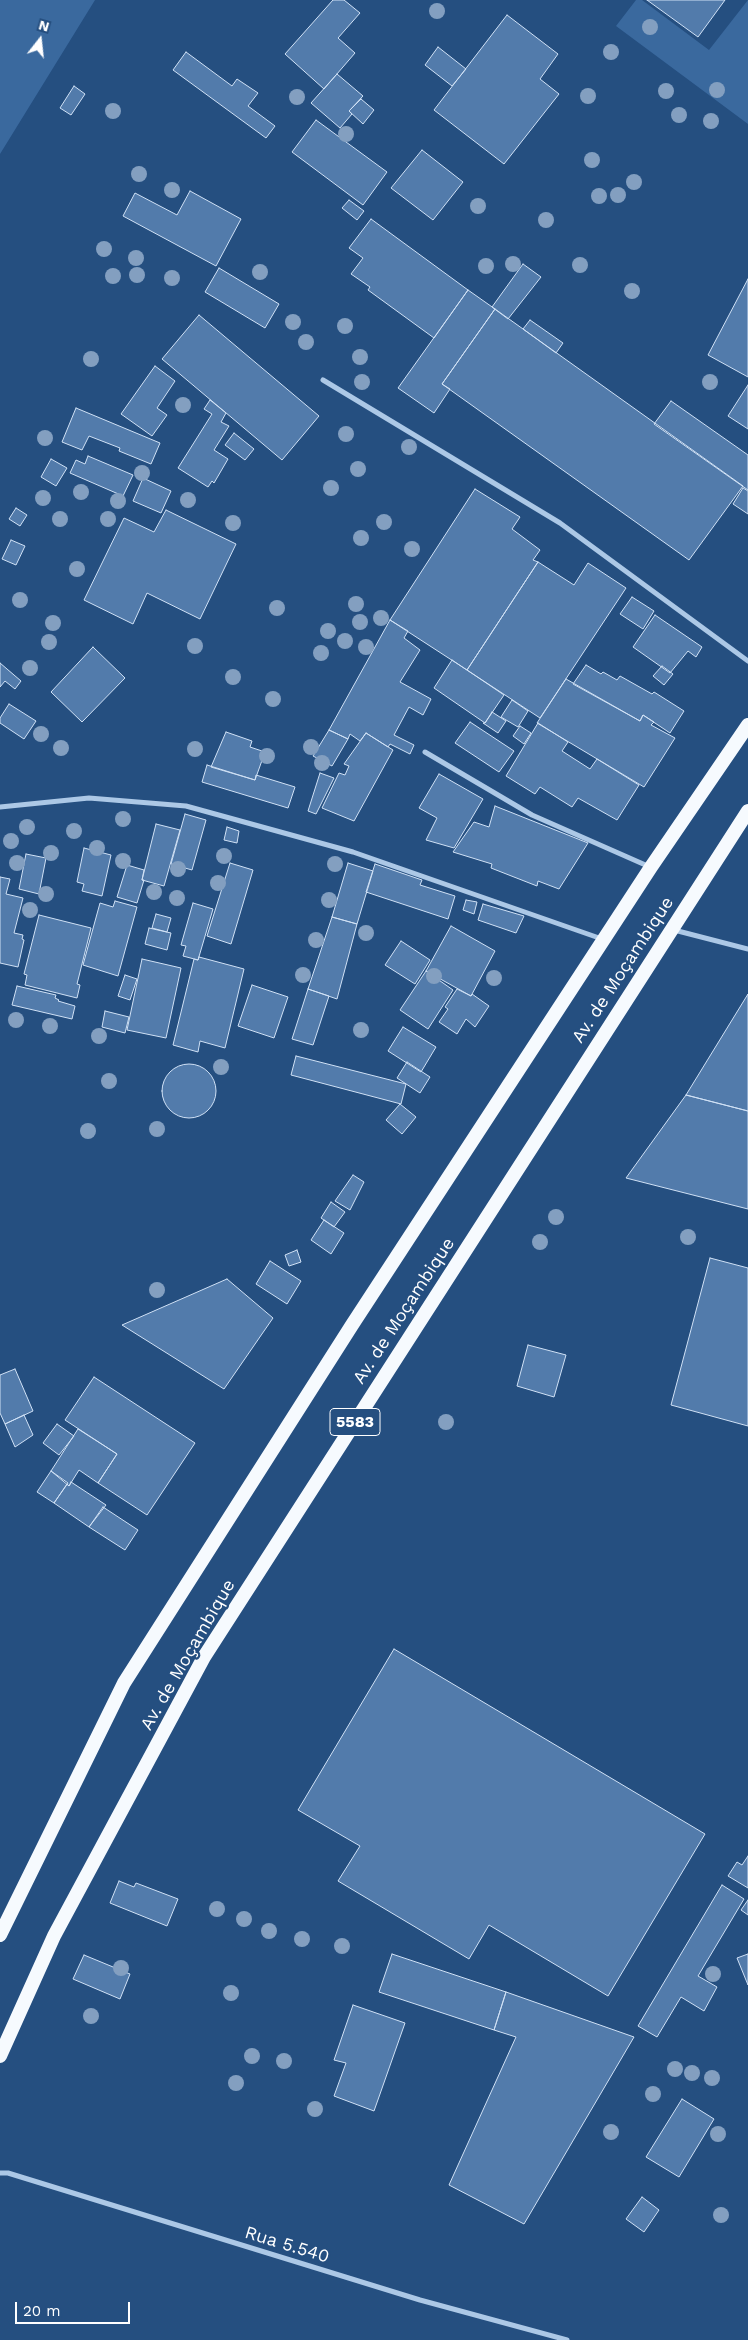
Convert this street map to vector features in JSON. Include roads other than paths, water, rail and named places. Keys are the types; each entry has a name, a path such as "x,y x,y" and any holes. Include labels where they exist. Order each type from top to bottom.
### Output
{"highway":[{"name":"Av. de Moçambique","path":"0,1935 124,1683 352,1325 605,940 650,867 748,725"},
{"name":"Av. de Moçambique","path":"0,2056 54,1936 204,1658 748,811"}],"street":[{"path":"323,380 560,523 748,660"},
{"path":"425,752 532,815 650,867"},
{"path":"0,807 89,798 186,806 353,852 605,940"},
{"path":"672,929 748,949"},
{"name":"Rua 5.540","path":"0,2173 8,2173 420,2300 567,2340"}]}
